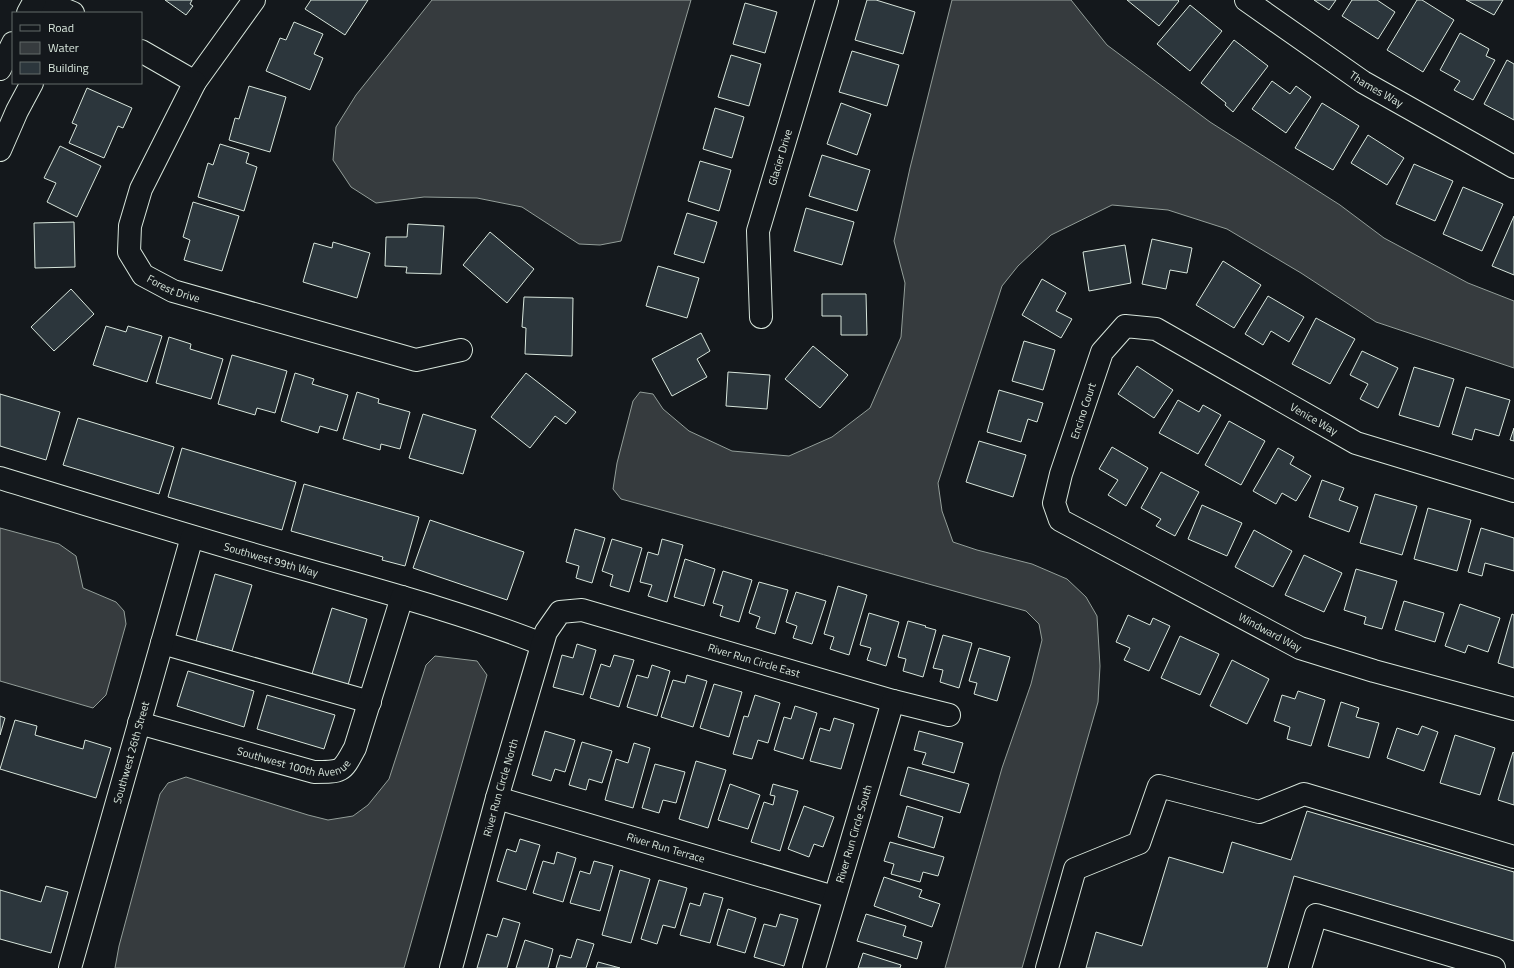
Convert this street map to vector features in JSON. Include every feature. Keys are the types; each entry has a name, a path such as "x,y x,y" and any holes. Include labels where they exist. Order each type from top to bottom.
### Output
{"street":[{"path":"29,12 35,0"},
{"path":"41,0 73,10"},
{"name":"Forest Drive","path":"254,0 195,82 141,189 130,226 129,252 143,275 173,291 416,360 461,350"},
{"name":"Glacier Drive","path":"761,317 758,231 826,0"},
{"name":"Thames Way","path":"1246,0 1363,82 1514,167"},
{"path":"0,69 12,45"},
{"path":"142,53 195,82"},
{"path":"0,150 32,84"},
{"name":"Venice Way","path":"1125,326 1156,329 1356,443 1514,491"},
{"name":"Encino Court","path":"1054,503 1061,474 1102,352 1125,326"},
{"name":"Southwest 99th Way","path":"0,478 192,537 402,597 509,630 542,644"},
{"name":"Windward Way","path":"1054,503 1060,520 1300,648 1374,672 1514,710"},
{"name":"Southwest 26th Street","path":"70,968 192,537"},
{"name":"Southwest 100th Avenue","path":"139,723 314,772 334,772 345,768 355,748 402,597"},
{"name":"River Run Circle East","path":"560,612 582,610 949,715"},
{"name":"River Run Circle North","path":"451,968 497,798 542,644 546,632 560,612"},
{"path":"162,643 370,702"},
{"name":"River Run Circle South","path":"814,968 893,700"},
{"path":"1047,968 1075,869 1139,843 1159,786 1259,812 1304,794 1514,857"},
{"name":"River Run Terrace","path":"497,798 834,897"},
{"path":"1300,968 1316,915 1491,968"}],"water":[{"path":"432,0 691,0 621,241 600,245 579,244 522,207 477,198 424,197 376,203 351,187 333,160 336,127 356,95"},
{"path":"952,0 1071,0 1107,45 1210,122 1340,205 1384,238 1468,283 1514,301 1514,368 1376,322 1301,273 1227,229 1168,210 1112,205 1051,235 1018,266 1002,286 938,483 942,511 953,542 977,550 1032,564 1067,579 1086,597 1097,616 1100,666 1098,702 1022,968 945,968 1002,768 1031,684 1042,640 1039,624 1026,611 621,499 613,489 617,463 633,401 640,392 653,394 663,409 689,431 732,451 789,456 832,437 870,408 901,337 905,283 894,241 910,168"},
{"path":"0,528 59,544 76,556 83,588 116,602 124,611 126,624 106,695 93,708 0,681"},
{"path":"435,656 477,661 487,675 404,968 115,968 119,946 160,794 168,783 186,777 328,820 353,816 368,805 389,779 426,665"}],"building":[{"path":"165,0 192,0 190,4 193,6 186,15"},
{"path":"311,0 368,0 345,35 305,9"},
{"path":"867,0 876,0 915,12 903,54 855,40"},
{"path":"1127,0 1178,0 1179,1 1159,26"},
{"path":"1314,0 1336,0 1329,10"},
{"path":"1352,0 1377,0 1395,12 1378,39 1342,16"},
{"path":"1417,0 1422,0 1454,20 1423,72 1387,50"},
{"path":"1466,0 1503,0 1494,15"},
{"path":"745,3 777,12 765,53 733,44"},
{"path":"1190,5 1222,31 1190,71 1157,44"},
{"path":"294,22 323,34 314,54 323,58 310,90 266,71 280,38 286,40"},
{"path":"1460,33 1489,49 1486,56 1495,60 1473,100 1454,90 1460,81 1440,70"},
{"path":"1234,40 1268,66 1233,112 1225,105 1226,103 1201,83"},
{"path":"852,51 899,65 887,106 839,92"},
{"path":"731,55 761,64 749,106 718,97"},
{"path":"1507,60 1514,64 1514,120 1484,104"},
{"path":"1272,81 1290,94 1296,86 1311,97 1286,133 1252,109"},
{"path":"249,86 286,97 270,152 229,140 235,118 239,119"},
{"path":"87,88 132,108 123,128 118,126 104,158 69,143 77,125 72,123"},
{"path":"841,103 871,114 857,155 827,144"},
{"path":"1322,103 1359,126 1333,170 1295,148"},
{"path":"715,108 744,117 732,158 703,149"},
{"path":"1368,135 1404,158 1387,185 1351,163"},
{"path":"220,144 249,153 246,163 257,167 244,211 198,197 208,163 213,165"},
{"path":"60,146 101,166 77,217 47,202 56,183 44,178"},
{"path":"822,155 870,170 857,211 809,196"},
{"path":"700,161 731,170 719,211 688,201"},
{"path":"1414,164 1453,181 1435,221 1396,204"},
{"path":"1463,187 1503,204 1482,251 1443,234"},
{"path":"193,202 239,216 222,271 184,260 190,240 183,237"},
{"path":"806,208 854,222 842,265 794,251"},
{"path":"687,213 717,222 704,263 674,254"},
{"path":"1514,216 1514,275 1492,266"},
{"path":"74,222 75,267 35,268 34,223"},
{"path":"408,224 444,226 441,274 406,273 407,267 385,266 386,237 407,237"},
{"path":"490,232 534,269 507,303 463,265"},
{"path":"1152,239 1192,248 1187,273 1170,270 1166,289 1142,284"},
{"path":"333,242 370,253 357,298 303,282 314,243 332,248"},
{"path":"1125,245 1131,283 1089,291 1083,252"},
{"path":"1223,261 1261,285 1234,328 1196,305"},
{"path":"658,266 699,278 687,318 646,306"},
{"path":"1042,279 1066,293 1056,311 1072,319 1061,338 1022,315"},
{"path":"71,289 94,314 54,351 31,327"},
{"path":"822,294 866,294 867,335 841,335 841,316 822,316"},
{"path":"1268,296 1304,317 1289,342 1271,331 1263,345 1245,334"},
{"path":"524,297 573,298 572,356 525,354 526,328 522,327"},
{"path":"1316,318 1355,339 1330,384 1292,364"},
{"path":"106,326 126,332 128,326 162,336 147,382 93,365"},
{"path":"701,333 710,351 697,359 707,377 672,396 652,359"},
{"path":"169,337 191,344 190,349 223,359 211,399 156,383"},
{"path":"1024,341 1055,350 1043,390 1012,381"},
{"path":"813,346 848,375 820,408 785,379"},
{"path":"1362,351 1398,368 1378,408 1360,399 1368,384 1350,375"},
{"path":"232,355 287,371 275,413 257,408 255,415 218,404"},
{"path":"1137,366 1173,390 1154,418 1118,394"},
{"path":"1414,367 1454,379 1439,427 1399,415"},
{"path":"728,372 770,375 767,409 726,406"},
{"path":"295,373 314,379 312,384 348,395 337,431 320,426 318,433 281,421"},
{"path":"526,373 576,412 566,424 555,416 530,448 491,417"},
{"path":"1466,387 1510,400 1499,436 1475,429 1472,440 1452,434"},
{"path":"999,390 1043,403 1037,422 1028,419 1021,442 987,432"},
{"path":"357,392 379,399 378,403 410,412 400,449 381,444 380,450 343,439"},
{"path":"0,394 60,412 46,460 0,446"},
{"path":"1178,400 1199,412 1203,405 1221,415 1198,454 1159,433"},
{"path":"423,414 476,430 463,474 409,458"},
{"path":"78,418 174,447 159,494 63,465"},
{"path":"1229,421 1265,441 1241,485 1205,465"},
{"path":"1514,428 1514,441 1510,440"},
{"path":"979,441 1026,455 1013,497 966,482"},
{"path":"1112,447 1148,468 1126,506 1108,495 1118,480 1099,469"},
{"path":"182,448 296,482 282,530 168,497"},
{"path":"1278,448 1294,457 1290,464 1311,476 1296,501 1282,493 1276,504 1253,491"},
{"path":"1161,472 1199,492 1175,536 1156,526 1161,519 1141,508"},
{"path":"1322,480 1344,488 1339,500 1358,507 1349,532 1309,517"},
{"path":"304,484 419,517 405,566 382,560 383,557 291,531"},
{"path":"1375,494 1417,506 1402,555 1360,543"},
{"path":"1202,505 1242,523 1227,556 1188,539"},
{"path":"1428,508 1471,520 1457,571 1414,559"},
{"path":"430,520 524,552 507,600 413,568"},
{"path":"1481,528 1514,538 1514,571 1485,563 1482,576 1468,572"},
{"path":"575,529 605,538 592,583 576,578 579,566 566,562"},
{"path":"1254,530 1292,551 1273,587 1235,567"},
{"path":"612,539 642,548 629,592 610,586 613,575 602,571"},
{"path":"662,539 683,545 667,602 648,596 652,585 640,582 648,552 658,555"},
{"path":"1304,555 1342,573 1324,612 1285,595"},
{"path":"685,559 715,569 704,606 674,597"},
{"path":"1356,569 1397,581 1382,629 1364,624 1366,617 1344,610"},
{"path":"723,571 752,580 739,622 720,616 723,606 713,603"},
{"path":"215,574 252,585 232,651 196,641"},
{"path":"759,582 788,590 775,634 756,628 760,617 749,613"},
{"path":"838,586 867,595 849,655 830,649 834,637 824,634"},
{"path":"796,592 826,601 812,644 793,638 797,626 786,622"},
{"path":"1404,601 1444,613 1435,642 1395,630"},
{"path":"1460,604 1500,618 1488,652 1468,645 1465,653 1445,646"},
{"path":"332,608 367,619 348,685 312,674"},
{"path":"869,613 899,622 886,666 867,660 871,648 860,645"},
{"path":"1512,614 1514,615 1514,668 1498,663"},
{"path":"1128,615 1150,625 1153,618 1170,626 1149,671 1124,660 1130,648 1116,642"},
{"path":"908,621 936,630 923,677 903,671 906,659 898,657"},
{"path":"943,635 972,643 959,688 940,682 943,670 933,668"},
{"path":"1180,636 1219,654 1200,695 1161,678"},
{"path":"577,644 596,650 583,695 553,687 562,655 573,658"},
{"path":"979,648 1010,657 997,701 974,694 977,683 969,681"},
{"path":"614,655 634,660 619,707 590,698 601,664 610,667"},
{"path":"1232,660 1269,679 1247,724 1210,706"},
{"path":"652,665 670,671 657,716 627,707 637,675 648,678"},
{"path":"188,671 254,691 244,727 177,706"},
{"path":"687,675 707,681 693,727 661,717 673,680 685,683"},
{"path":"714,684 742,692 729,737 700,728"},
{"path":"1298,691 1325,700 1311,746 1287,739 1290,727 1274,721 1282,695 1295,699"},
{"path":"267,695 335,715 324,749 257,729"},
{"path":"755,695 780,703 768,743 758,740 752,759 733,754 744,716 748,717"},
{"path":"1341,702 1359,708 1356,717 1379,723 1369,758 1328,746"},
{"path":"795,706 817,713 803,759 774,750 784,717 791,719"},
{"path":"0,716 5,718 0,735"},
{"path":"834,718 854,724 841,769 810,761 820,728 830,731"},
{"path":"15,720 37,726 35,735 83,749 85,740 111,748 96,798 0,769"},
{"path":"1422,726 1438,732 1424,771 1387,758 1397,728 1418,735"},
{"path":"545,731 575,740 565,772 555,769 551,781 532,775"},
{"path":"919,731 963,743 954,773 922,764 926,753 914,750"},
{"path":"1455,735 1495,748 1480,795 1440,783"},
{"path":"582,742 612,751 602,783 589,779 586,790 569,785"},
{"path":"634,743 650,748 633,808 605,800 616,759 628,763"},
{"path":"1513,752 1514,753 1514,805 1498,800"},
{"path":"696,761 726,770 708,828 679,819"},
{"path":"655,764 685,772 676,803 663,800 659,813 642,808"},
{"path":"908,767 969,784 960,813 900,795"},
{"path":"730,784 760,795 748,829 718,820"},
{"path":"773,784 798,791 780,851 751,842 764,802 773,805 775,796 770,795"},
{"path":"804,806 834,817 823,847 814,844 809,857 788,849"},
{"path":"907,806 943,817 934,848 898,837"},
{"path":"1307,811 1514,872 1514,941 1294,876 1267,968 1086,968 1096,932 1142,946 1169,857 1223,873 1232,842 1291,860"},
{"path":"520,839 540,845 526,890 497,881 507,849 516,852"},
{"path":"890,842 944,857 938,876 923,872 920,882 891,874 894,864 884,861"},
{"path":"557,852 576,858 563,902 533,893 543,861 554,864"},
{"path":"594,861 613,866 600,911 570,903 580,871 590,874"},
{"path":"620,870 650,879 631,943 602,935"},
{"path":"884,877 922,890 919,897 940,904 932,927 874,906"},
{"path":"659,880 687,888 675,928 663,925 657,944 641,939"},
{"path":"46,886 68,892 51,953 0,939 0,890 41,902"},
{"path":"704,893 723,898 710,943 680,935 690,903 700,906"},
{"path":"728,909 756,918 745,953 717,945"},
{"path":"780,914 798,919 784,966 754,957 764,924 776,927"},
{"path":"866,914 906,926 903,936 922,942 917,959 857,941"},
{"path":"503,918 520,923 507,968 477,968 487,934 497,937"},
{"path":"577,939 594,944 586,968 556,968 560,955 571,958"},
{"path":"525,940 553,949 548,968 516,968"},
{"path":"863,953 901,965 900,968 858,968"},
{"path":"598,962 620,968 596,968"}]}
